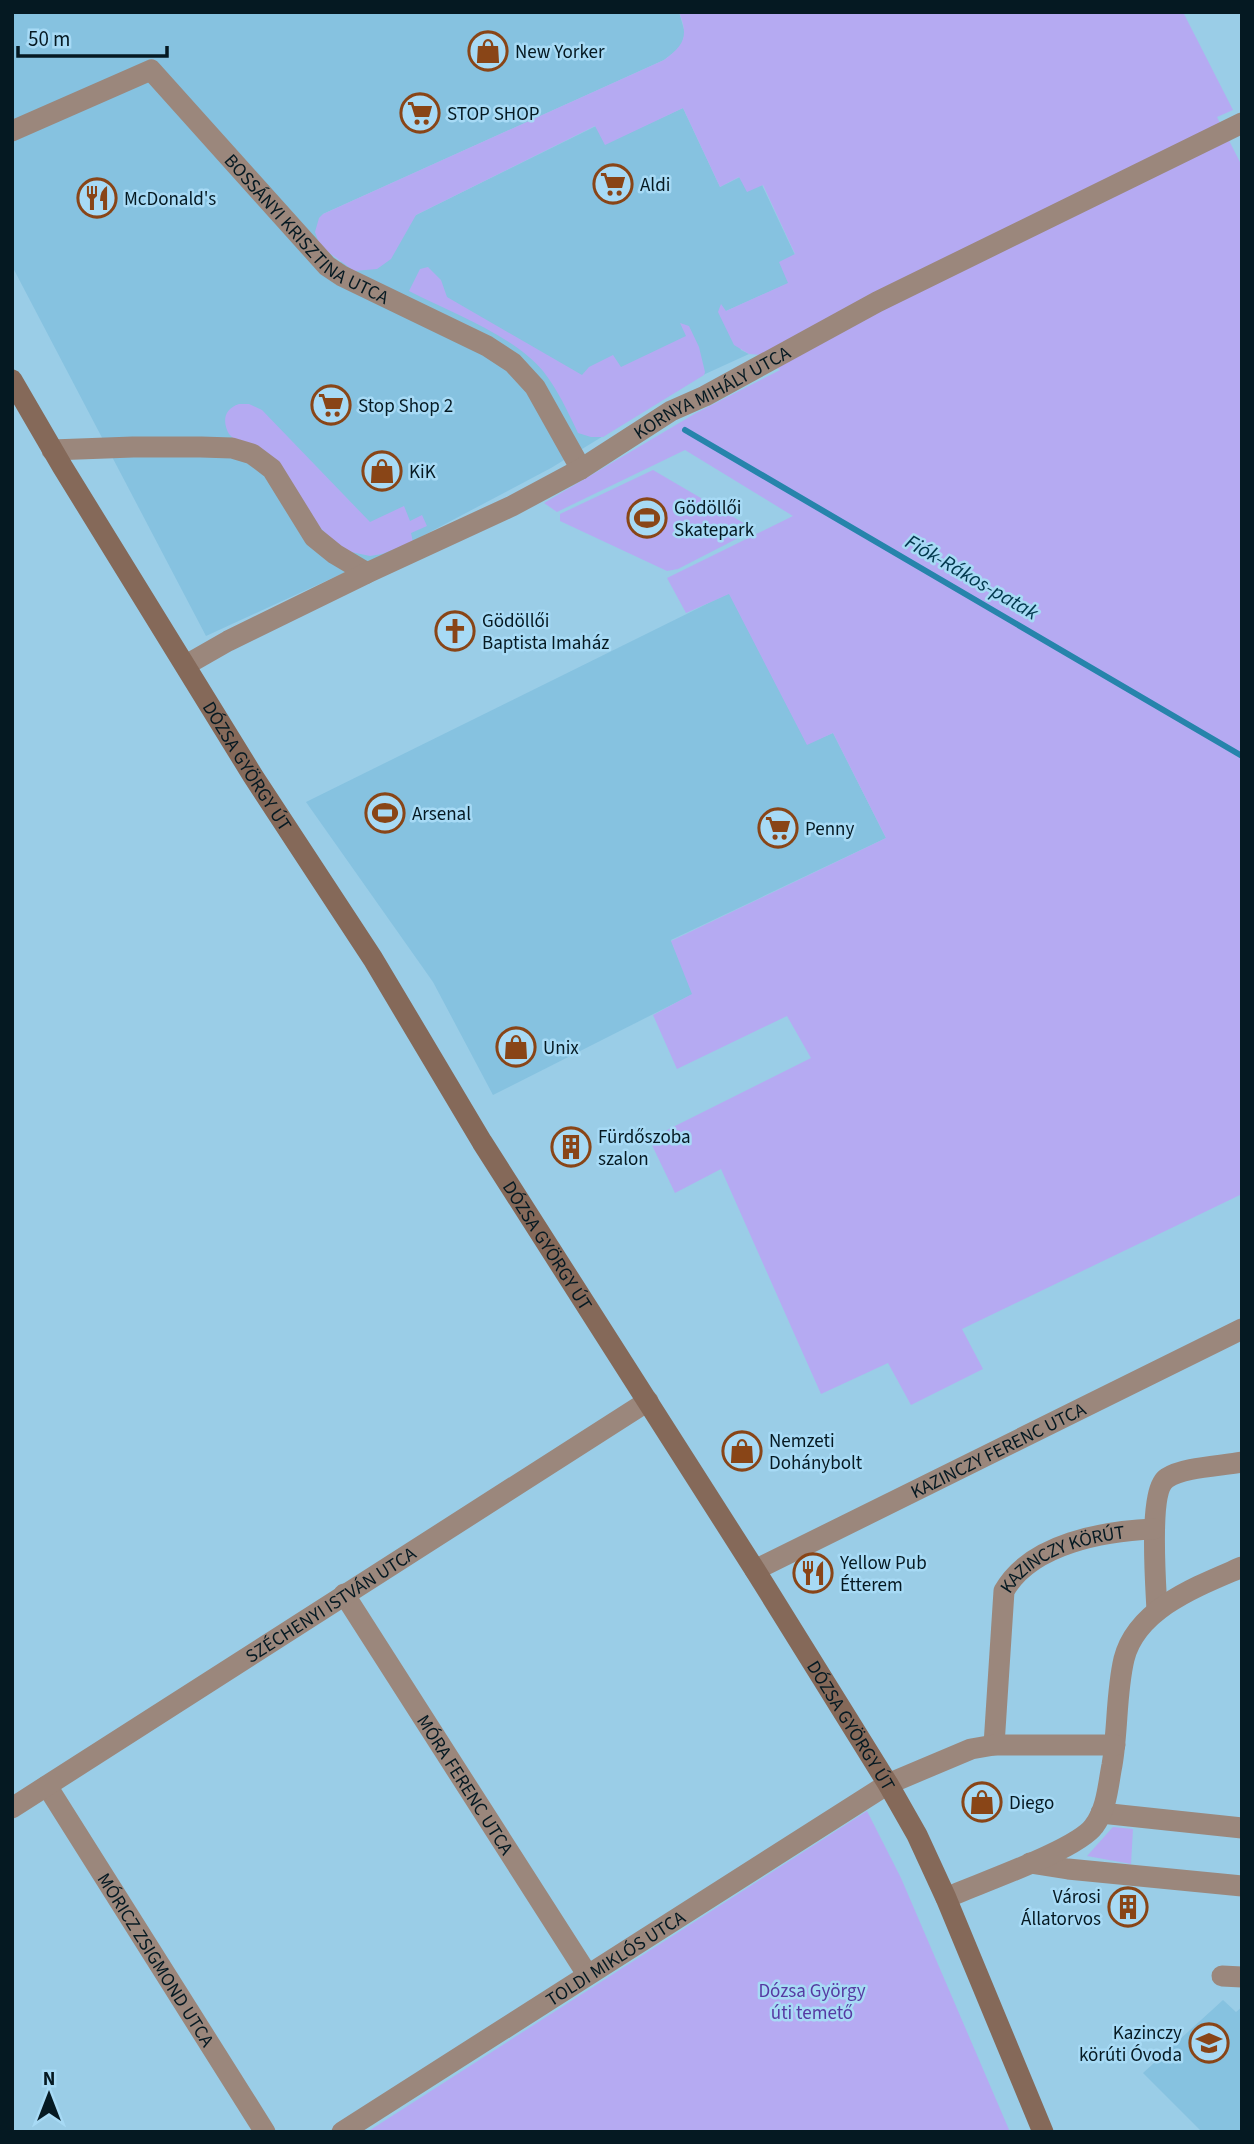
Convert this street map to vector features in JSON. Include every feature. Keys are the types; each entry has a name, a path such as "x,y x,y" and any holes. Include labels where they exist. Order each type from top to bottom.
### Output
{"main road":[{"name":"DÓZSA GYÖRGY ÚT","path":"12,380 52,450 253,776 341,914 373,958 482,1142 888,1784 917,1835 946,1898 1043,2132"}],"street":[{"name":"BOSSÁNYI KRISZTINA UTCA","path":"12,131 151,70 327,266 342,276 487,346 524,374 535,387 580,469"},
{"name":"KORNYA MIHÁLY UTCA","path":"187,665 228,640 512,506 580,469 671,411 705,396 877,302 1242,123"},
{"path":"52,450 201,447 232,448 252,454 272,469 313,537 367,573"},
{"name":"KAZINCZY FERENC UTCA","path":"755,1570 1242,1329"},
{"name":"SZÉCHENYI ISTVÁN UTCA","path":"12,1808 648,1401"},
{"name":"KAZINCZY KÖRÚT","path":"1157,1611 1154,1529 1158,1488 1165,1479 1177,1473 1242,1462"},
{"name":"KAZINCZY KÖRÚT","path":"994,1745 1004,1591 1013,1575 1046,1554 1096,1535 1154,1529"},
{"path":"946,1898 1030,1863 1070,1844 1094,1828 1101,1813 1115,1745 1124,1661 1130,1640 1157,1611 1175,1599 1242,1567"},
{"name":"MÓRA FERENC UTCA","path":"344,1594 587,1975"},
{"path":"888,1784 971,1749 994,1745 1115,1745"},
{"name":"TOLDI MIKLÓS UTCA","path":"342,2132 888,1784"},
{"name":"MÓRICZ ZSIGMOND UTCA","path":"47,1786 265,2132"},
{"path":"1101,1813 1242,1828"},
{"path":"1030,1863 1068,1870 1242,1885"}],"shaded area":[{"path":"12,12 679,12 685,33 682,43 664,60 323,214 320,246 340,262 416,215 596,126 605,144 683,108 720,187 740,177 762,185 795,255 789,283 726,311 741,350 749,354 703,375 551,468 413,541 206,636 12,266"},
{"path":"729,593 807,744 833,733 886,838 671,940 693,994 493,1095 433,982 306,802"},
{"name":"Kazinczy körúti Óvoda","path":"1223,2000 1236,2012 1242,2007 1242,2132 1202,2132 1143,2073"}],"green space":[{"path":"679,12 1183,12 1233,110 1217,117 1242,166 1242,1194 962,1329 983,1369 911,1405 888,1363 821,1394 721,1169 675,1193 649,1139 811,1058 787,1016 677,1069 653,1015 692,994 671,941 886,838 833,733 807,745 729,594 686,613 667,578 793,516 685,450 557,512 544,503 696,413 780,370 761,355 749,354 734,345 718,312 721,304 726,311 788,283 779,262 795,254 763,185 747,192 739,177 720,187 683,108 605,145 595,126 416,215 391,259 377,269 354,271 320,246 315,232 323,214 664,60 683,40 684,28"},
{"path":"428,267 441,280 447,297 582,375 589,367 613,355 621,367 686,336 680,323 689,326 699,347 704,375 603,437 578,433 553,386 530,358 480,325 409,291 420,269"},
{"path":"239,404 249,404 262,410 370,522 404,506 410,521 422,515 427,526 411,533 413,542 382,554 370,556 342,550 229,434 226,425 227,412"},
{"name":"Gödöllői Skatepark","path":"653,470 747,525 746,534 678,569 667,571 560,521 560,514"},
{"name":"Dózsa György úti temető","path":"867,1811 901,1878 1010,2132 367,2132"},
{"path":"1113,1827 1133,1829 1131,1864 1087,1856"}],"waterway":[{"name":"Fiók-Rákos-patak","path":"685,430 1242,756"}],"place":[{"name":"New Yorker","path":"488,51"},
{"name":"STOP SHOP","path":"420,113"},
{"name":"Aldi","path":"613,184"},
{"name":"McDonald's","path":"97,198"},
{"name":"Stop Shop 2","path":"331,405"},
{"name":"KiK","path":"382,471"},
{"name":"Gödöllői Skatepark","path":"647,518"},
{"name":"Gödöllői Baptista Imaház","path":"455,631"},
{"name":"Arsenal","path":"385,813"},
{"name":"Penny","path":"778,828"},
{"name":"Unix","path":"516,1047"},
{"name":"Fürdőszoba szalon","path":"571,1147"},
{"name":"Nemzeti Dohánybolt","path":"742,1451"},
{"name":"Yellow Pub Étterem","path":"813,1573"},
{"name":"Diego","path":"982,1802"},
{"name":"Városi Állatorvos","path":"1128,1907"},
{"name":"Kazinczy körúti Óvoda","path":"1209,2043"}]}
